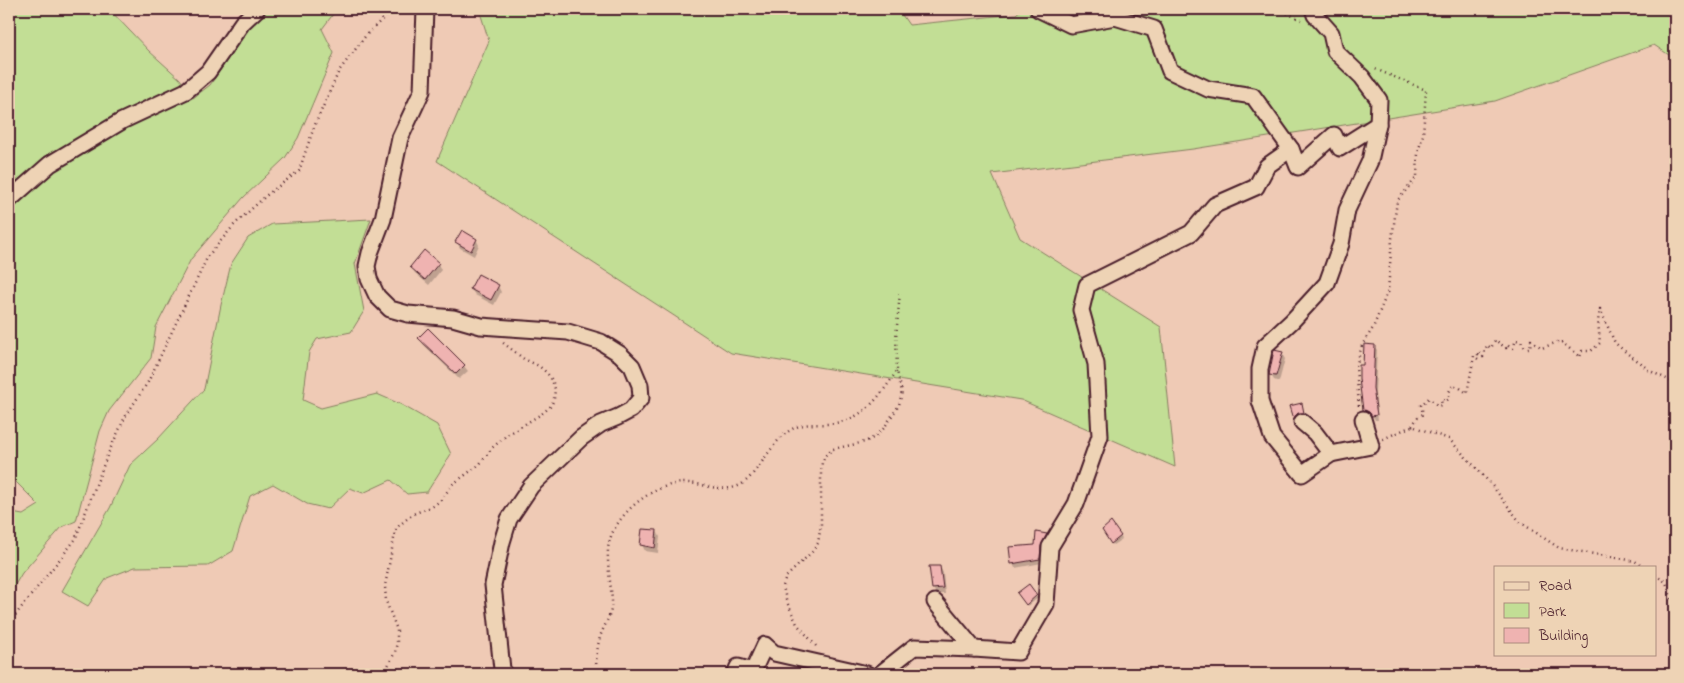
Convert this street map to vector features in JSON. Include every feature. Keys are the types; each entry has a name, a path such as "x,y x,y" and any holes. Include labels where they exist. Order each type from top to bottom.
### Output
{"street":[{"path":"9,200 50,164 122,121 186,92 208,72 242,23 257,9"},
{"path":"425,9 422,91 400,138 383,219 367,266 369,279 376,296 390,309 408,314 453,318 481,326 568,332 601,342 620,354 632,366 640,385 641,398 631,410 601,424 581,438 531,486 509,519 493,585 502,669 505,674"},
{"path":"1038,9 1071,25 1115,17 1154,29 1170,71 1208,89 1253,96 1290,149 1298,167 1334,134 1340,148 1378,124"},
{"path":"1312,9 1331,33 1335,51 1362,76 1379,100 1378,124 1370,161 1347,210 1341,244 1328,283 1265,346 1260,369 1260,402 1272,437 1302,474 1330,454 1370,446 1363,419"},
{"path":"880,674 914,647 1018,652 1046,604 1050,547 1076,504 1100,436 1096,364 1080,310 1087,285 1192,233 1215,204 1256,187 1267,166 1290,149"},
{"path":"1302,422 1315,433 1330,454"},
{"path":"936,602 974,649"},
{"path":"735,674 738,667 753,670 765,645 774,653 867,674"}],"path":[{"path":"9,623 75,540 107,456 125,417 148,382 208,256 235,224 268,194 299,171 314,128 340,71 367,34 391,11 425,9"},
{"path":"1278,9 1304,21"},
{"path":"1363,419 1357,394 1356,367 1362,345 1373,328 1388,291 1397,200 1417,178 1418,152 1423,135 1426,90 1375,69"},
{"path":"822,651 814,646 797,624 786,600 783,586 786,577 813,551 818,542 821,525 822,462 826,455 833,449 865,442 875,437 884,428 899,405 902,392 897,371 896,337 900,292"},
{"path":"1383,439 1412,426 1418,417 1423,414 1420,405 1429,398 1438,406 1442,405 1441,400 1446,401 1449,399 1449,392 1453,385 1467,393 1474,356 1478,359 1478,352 1483,357 1487,345 1490,348 1495,340 1506,348 1507,345 1513,348 1516,340 1521,341 1525,348 1530,348 1531,340 1542,348 1560,341 1580,357 1582,352 1592,351 1600,343 1598,321 1600,309 1615,343 1648,370 1675,383"},
{"path":"384,674 395,652 397,642 396,630 386,602 385,586 396,528 413,514 440,501 453,484 479,465 492,448 507,435 543,413 551,406 554,399 555,389 547,373 539,366 524,359 481,326"},
{"path":"597,674 597,653 600,636 611,609 608,550 618,522 629,510 652,492 684,482 722,489 739,486 752,475 775,443 789,431 809,423 835,423 859,416 879,397 897,371"},
{"path":"1412,426 1450,439 1490,483 1520,522 1559,548 1635,561 1642,566"},
{"path":"1656,576 1666,582 1675,609"},
{"path":"1674,674 1673,659 1675,645"}],"green space":[{"path":"9,9 109,9 149,51 180,79 193,98 210,85 248,30 266,9 337,9 322,29 334,53 298,138 285,158 243,198 191,259 156,327 151,358 109,411 100,431 76,521 62,527 22,573 9,595 9,510 12,513 23,515 39,505 9,475"},
{"path":"479,9 898,9 909,25 1016,14 1022,9 1675,9 1675,59 1654,45 1495,101 1193,149 992,174 1020,238 1161,327 1175,467 1021,400 731,353 437,161 489,41"},
{"path":"371,219 355,264 364,311 351,332 317,339 309,352 303,400 321,408 377,394 400,404 437,425 451,454 427,492 407,494 391,480 363,493 350,488 328,509 307,504 273,484 250,496 233,551 208,566 135,567 107,578 88,606 62,591 110,508 130,465 158,439 204,389 231,264 248,238 272,224"}],"building":[{"path":"462,230 477,239 471,251 455,242"},
{"path":"424,250 439,263 425,280 410,267"},
{"path":"478,274 499,285 491,300 470,289"},
{"path":"428,328 465,365 456,374 418,338"},
{"path":"1364,344 1375,345 1373,388 1377,415 1372,416 1369,412 1363,410 1359,379 1359,365 1363,365"},
{"path":"1274,350 1283,352 1276,376 1269,375"},
{"path":"1302,403 1304,413 1298,413 1293,419 1289,406"},
{"path":"1111,522 1121,536 1111,544 1102,530"},
{"path":"642,529 657,530 655,548 640,545"},
{"path":"1036,532 1047,534 1041,546 1040,559 1011,564 1009,547 1035,545"},
{"path":"929,566 940,566 943,588 932,589"},
{"path":"1029,584 1037,595 1026,605 1017,593"}]}
